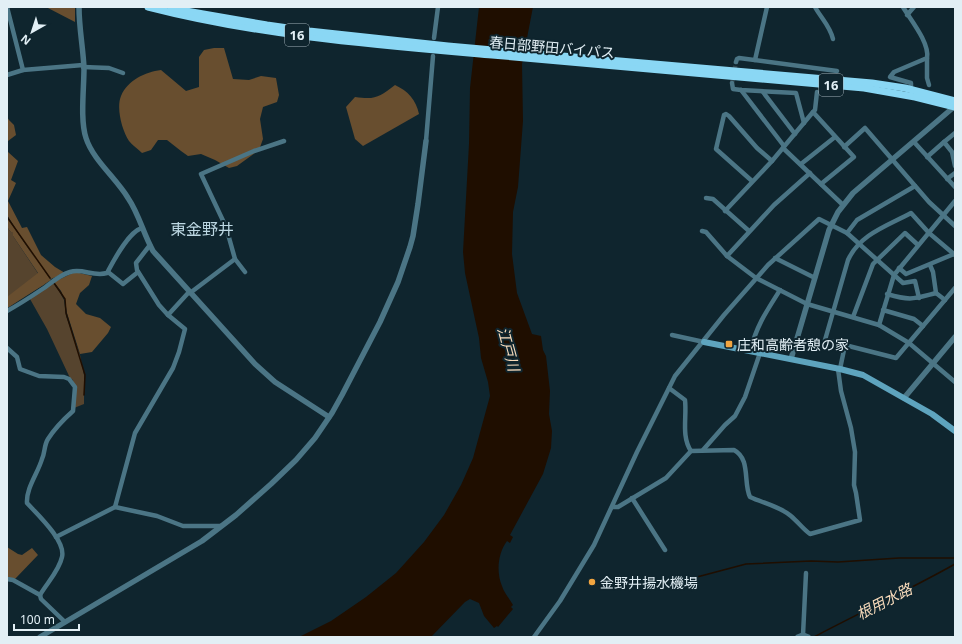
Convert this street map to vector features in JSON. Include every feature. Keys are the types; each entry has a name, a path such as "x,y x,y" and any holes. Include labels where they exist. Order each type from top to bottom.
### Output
{"highway":[{"name":"春日部野田バイパス","path":"148,7 184,16 308,37 706,71 872,83 911,90 955,106"},
{"name":"春日部野田バイパス","path":"171,7 267,25 448,48"},
{"name":"春日部野田バイパス","path":"706,71 864,88 893,95 955,106"}],"main road":[{"path":"704,342 864,375 932,414 955,431"}],"street":[{"path":"7,7 23,70"},
{"path":"79,7 79,29 83,66 84,127 86,138 100,161 135,208 150,245 159,259 261,370 275,382 329,418"},
{"path":"434,38 438,7"},
{"path":"755,60 767,7"},
{"path":"815,7 818,14 829,27 833,39"},
{"path":"903,7 925,44 928,53 927,78 929,85"},
{"path":"907,15 914,7"},
{"path":"40,637 194,547 261,494 296,460 315,438 329,418 394,293 412,242 426,142 433,56"},
{"path":"736,62 737,58 739,58 837,71"},
{"path":"911,90 911,83 890,77 894,72 927,58"},
{"path":"7,74 23,70 83,66 109,68 123,73"},
{"path":"732,83 733,89 796,93 804,123"},
{"path":"741,90 784,147 843,205"},
{"path":"763,92 795,134"},
{"path":"725,211 772,161 815,110 817,92"},
{"path":"791,359 832,225 843,205 858,189 955,106"},
{"path":"813,112 854,157 821,184"},
{"path":"752,182 716,149 724,115 726,114 729,116 757,148 772,161"},
{"path":"844,147 865,128 914,186 943,216 955,226"},
{"path":"927,157 955,133"},
{"path":"801,164 835,137"},
{"path":"245,272 235,259 226,227 201,174 254,151 284,141"},
{"path":"914,142 955,187"},
{"path":"944,142 952,152 955,166"},
{"path":"728,256 774,205 810,173"},
{"path":"947,178 955,173"},
{"path":"847,233 862,217 914,186"},
{"path":"706,198 713,199 749,231"},
{"path":"879,325 887,294 894,275 955,201"},
{"path":"899,268 906,274 954,254 929,233 911,214 869,234 854,249 848,260 825,340 896,358 955,288"},
{"path":"534,637 560,601 594,545 637,452 675,376 704,342 724,315 774,258 820,219 847,233 903,283 915,280 919,298"},
{"path":"108,272 109,267 124,245 137,230 142,228"},
{"path":"702,231 706,232 728,256 756,278 807,304 879,325 909,343 955,382"},
{"path":"853,317 871,268 877,260 905,234 918,245"},
{"path":"115,507 135,433 173,368 185,329 168,315 153,296 138,272 136,263 150,245"},
{"path":"774,258 815,278"},
{"path":"168,315 190,293 235,259"},
{"path":"930,265 933,272 936,293 945,300"},
{"path":"7,311 27,300 54,280 70,272 80,270 99,275 108,272"},
{"path":"108,272 123,284 138,272"},
{"path":"750,351 761,321 780,290"},
{"path":"887,294 903,299 915,299 936,293"},
{"path":"883,310 914,319 923,326"},
{"path":"672,335 704,342"},
{"path":"904,398 955,337"},
{"path":"612,507 618,507 666,478 691,451 734,450 744,463 747,490 750,497 791,516 810,534 860,520 854,485 856,452 841,391 839,369 845,345"},
{"path":"7,348 17,357 20,369 39,376 64,377 69,379 74,387 73,411 60,423 47,440 43,458 30,488 27,499 28,503 56,537 63,550 59,567 40,595"},
{"path":"703,450 735,416 744,397 760,353"},
{"path":"669,388 685,400 684,426 691,451"},
{"path":"632,498 664,550"},
{"path":"56,537 115,507 157,516 183,526 221,526"},
{"path":"803,636 806,573"},
{"path":"7,579 13,580 40,595 41,599 64,622"}],"shaded area":[{"path":"46,7 75,7 75,22"},
{"path":"224,48 233,79 249,80 261,76 276,78 279,95 277,102 263,107 260,119 263,139 259,150 237,166 229,168 201,154 188,156 167,140 158,140 151,150 142,153 129,141 122,125 119,107 124,90 133,81 143,75 161,70 186,91 199,87 199,57 204,50"},
{"path":"395,85 411,96 416,104 419,114 363,146 355,139 346,107 355,97 377,97"},
{"path":"7,117 14,125 16,135 8,141 8,152 18,161 11,180 16,183 8,201 22,228 27,227 41,255 65,273 51,279 37,260 51,280 9,307 7,307 7,297 38,273 7,226 7,217 36,260 7,215"},
{"path":"7,227 13,233 13,236 45,284 7,307"},
{"path":"75,272 92,276 89,285 80,293 76,304 86,314 100,318 111,327 108,333 92,352 80,354 67,313 65,300 61,291 54,282"},
{"path":"53,283 64,300 66,316 80,355 84,375 84,404 74,408 73,380 70,378 47,329 30,299"},
{"path":"7,547 22,555 32,548 38,555 15,579 7,578"}],"water":[{"name":"江戸川","path":"479,7 533,7 522,64 523,121 518,187 513,212 512,254 517,293 532,334 541,336 543,350 546,356 550,391 549,414 552,431 551,448 543,474 510,535 513,537 510,543 507,541 500,557 500,581 504,591 513,605 511,607 513,609 498,627 497,626 494,628 484,616 479,603 470,599 465,602 431,637 299,637 331,621 366,597 396,573 424,542 444,515 461,485 473,458 490,396 488,382 481,358 479,338 465,273 463,252 469,144 470,88"}],"waterway":[{"path":"7,217 50,278"},
{"path":"54,283 65,299 66,313 85,375 84,395"},
{"path":"697,577 746,564 811,561 838,562 899,558 955,558"},
{"name":"根用水路","path":"814,637 955,564"}],"tunnel":[{"path":"732,83 736,62"}],"place":[{"name":"庄和高齢者憩の家","path":"729,344"},
{"name":"金野井揚水機場","path":"592,582"}],"district":[{"name":"東金野井","path":"202,229"}]}
